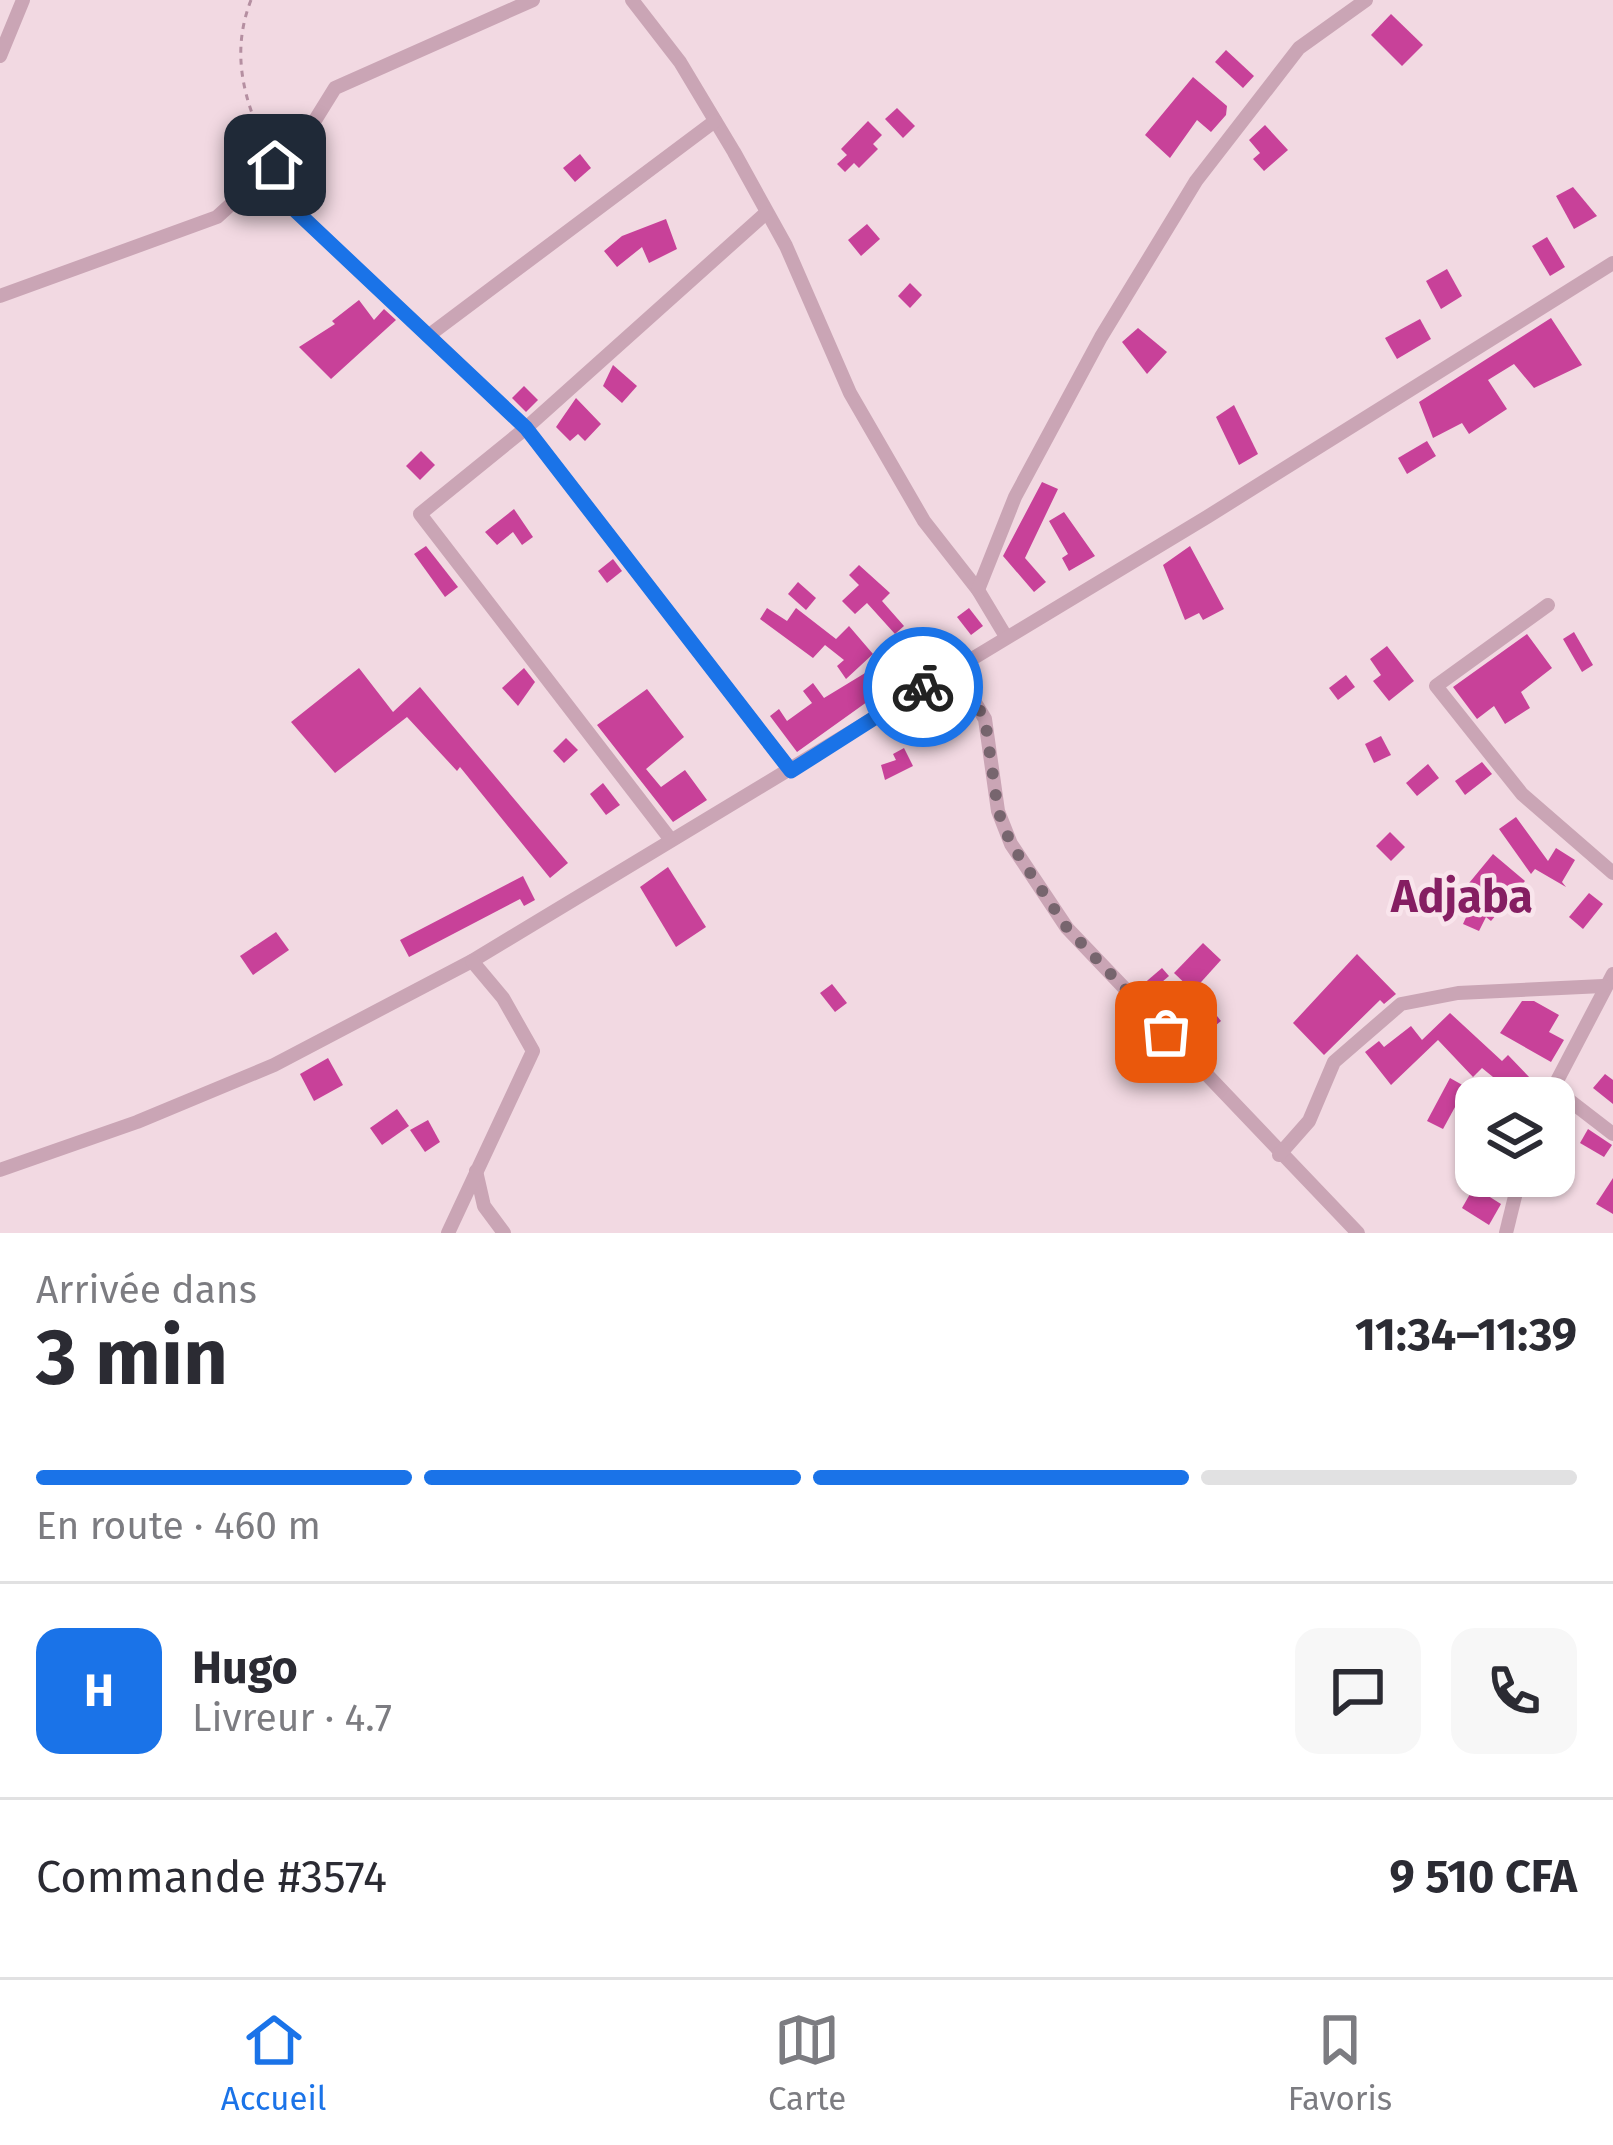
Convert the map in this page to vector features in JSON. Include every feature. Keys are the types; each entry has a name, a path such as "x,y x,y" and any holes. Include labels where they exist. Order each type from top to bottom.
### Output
{"street":[{"path":"0,56 23,0"},
{"path":"0,296 190,230 234,207 304,138 335,88 533,0"},
{"path":"632,0 715,121 766,213 850,393 924,521 978,590 1005,635"},
{"path":"978,590 1015,497 1101,337 1196,182 1299,48 1366,0"},
{"path":"428,336 715,121"},
{"path":"262,179 526,428 791,771"},
{"path":"671,840 420,514 526,428 766,213"},
{"path":"0,1170 137,1122 274,1065 472,961 1207,517 1613,262"},
{"path":"1548,605 1436,686 1522,794 1613,873"},
{"path":"954,668 985,719 998,811 1011,844 1067,928 1358,1233"},
{"path":"448,1233 533,1051 503,998 472,961"},
{"path":"1279,1155 1309,1120 1334,1062 1401,1004 1458,993 1608,980"},
{"path":"1558,1077 1608,980"},
{"path":"1575,1109 1613,1134"},
{"path":"476,1171 484,1206 504,1233"},
{"path":"1506,1233 1515,1197"}],"path":[{"path":"251,0 237,41 242,81 275,165"}],"building":[{"path":"1391,14 1423,45 1402,66 1371,35"},
{"path":"1226,50 1254,76 1243,88 1215,62"},
{"path":"1193,77 1227,106 1226,115 1211,132 1197,120 1170,158 1145,135"},
{"path":"897,108 915,126 903,138 885,119"},
{"path":"868,121 882,135 873,144 878,149 859,168 854,163 845,172 837,164 847,155 841,149"},
{"path":"1265,125 1288,150 1264,171 1253,159 1260,153 1249,140"},
{"path":"580,154 591,168 575,182 563,168"},
{"path":"1573,187 1597,216 1574,229 1556,196"},
{"path":"666,219 677,249 649,263 642,247 617,267 604,251 622,236"},
{"path":"867,224 880,239 861,256 848,240"},
{"path":"1547,237 1565,267 1550,276 1532,246"},
{"path":"1447,269 1462,296 1441,309 1426,281"},
{"path":"910,283 922,295 910,308 898,296"},
{"path":"359,300 374,320 384,309 396,320 331,379 299,347 335,324 332,321"},
{"path":"1551,318 1582,365 1534,388 1514,364 1488,380 1507,409 1469,434 1462,423 1433,438 1419,402"},
{"path":"1420,319 1431,339 1397,359 1385,338"},
{"path":"1138,328 1167,352 1147,374 1122,342"},
{"path":"613,365 637,386 622,403 603,386"},
{"path":"524,386 538,400 526,412 512,398"},
{"path":"576,398 601,424 585,441 578,434 570,441 556,427"},
{"path":"1234,405 1258,454 1239,465 1216,417"},
{"path":"1427,441 1436,456 1407,474 1398,458"},
{"path":"421,451 435,465 420,480 406,466"},
{"path":"1042,482 1058,489 1025,558 1046,582 1034,592 1003,556"},
{"path":"514,509 533,537 522,545 513,532 497,545 485,532"},
{"path":"1064,512 1095,556 1069,571 1062,558 1068,554 1049,521"},
{"path":"426,546 458,587 445,597 414,554"},
{"path":"1190,546 1224,609 1203,620 1199,613 1185,620 1163,565"},
{"path":"613,559 622,571 607,583 598,571"},
{"path":"859,565 890,593 882,601 904,626 895,634 867,603 855,614 842,601 859,585 849,575"},
{"path":"798,582 816,598 806,610 788,594"},
{"path":"767,608 787,621 796,608 836,639 849,626 873,654 846,679 837,666 844,660 825,645 813,658 760,619"},
{"path":"969,608 983,626 971,635 957,617"},
{"path":"1574,632 1593,665 1582,672 1563,639"},
{"path":"931,633 941,649 797,752 770,716 779,709 787,721 812,703 803,691 813,683 824,698"},
{"path":"1527,634 1552,668 1521,692 1530,708 1505,724 1494,706 1477,719 1453,687"},
{"path":"1387,646 1414,681 1389,701 1373,681 1381,675 1370,659"},
{"path":"359,668 393,712 420,687 568,863 550,878 460,767 457,771 407,717 335,773 291,722"},
{"path":"524,668 535,682 518,706 502,688"},
{"path":"1346,675 1355,687 1338,700 1329,688"},
{"path":"647,689 684,737 646,769 661,787 685,770 707,800 673,822 597,725"},
{"path":"1381,736 1391,755 1374,763 1365,744"},
{"path":"566,738 578,750 564,763 553,751"},
{"path":"904,748 913,766 885,780 881,765 896,760 893,754"},
{"path":"1482,762 1492,774 1465,795 1455,781"},
{"path":"1428,764 1439,778 1417,796 1406,783"},
{"path":"603,783 620,805 606,815 590,794"},
{"path":"1516,817 1548,861 1556,848 1575,860 1562,882 1566,887 1535,869 1531,874 1499,829"},
{"path":"1390,832 1405,847 1391,861 1376,846"},
{"path":"1493,854 1525,881 1491,921 1486,917 1479,931 1463,924 1472,904 1460,894"},
{"path":"668,867 706,927 676,947 640,887"},
{"path":"523,876 535,900 524,906 520,899 409,957 400,940"},
{"path":"1442,878 1450,895 1425,906 1417,890"},
{"path":"1589,893 1603,904 1583,929 1569,917"},
{"path":"276,932 289,950 253,975 240,956"},
{"path":"1203,943 1221,960 1193,991 1174,973"},
{"path":"1357,954 1396,994 1384,1004 1380,1000 1324,1055 1293,1023"},
{"path":"1162,968 1169,976 1148,994 1141,986"},
{"path":"832,984 847,1003 835,1012 820,993"},
{"path":"1522,1001 1534,1001 1559,1015 1549,1032 1564,1040 1551,1062 1500,1033"},
{"path":"1209,1006 1221,1021 1193,1044 1180,1030"},
{"path":"1450,1013 1502,1061 1508,1055 1529,1077 1493,1077 1482,1068 1473,1077 1438,1040 1391,1085 1365,1052 1379,1041 1384,1047 1411,1026 1422,1040"},
{"path":"328,1058 343,1085 314,1101 300,1074"},
{"path":"1605,1074 1613,1080 1613,1104 1593,1088"},
{"path":"1450,1078 1455,1081 1455,1107 1443,1129 1427,1121"},
{"path":"397,1109 409,1126 382,1145 370,1128"},
{"path":"428,1120 440,1142 425,1152 410,1130"},
{"path":"1588,1129 1612,1145 1604,1157 1580,1143"},
{"path":"1613,1178 1613,1214 1596,1204"},
{"path":"1468,1197 1490,1197 1501,1204 1489,1225 1462,1208"}],"way so far":[{"path":"923,687 954,668 985,719 998,811 1011,844 1067,928 1166,1032"}],"district":[{"name":"Adjaba","path":"1462,897"}],"route":[{"path":"275,165 262,179 526,428 791,771 923,687"}]}
